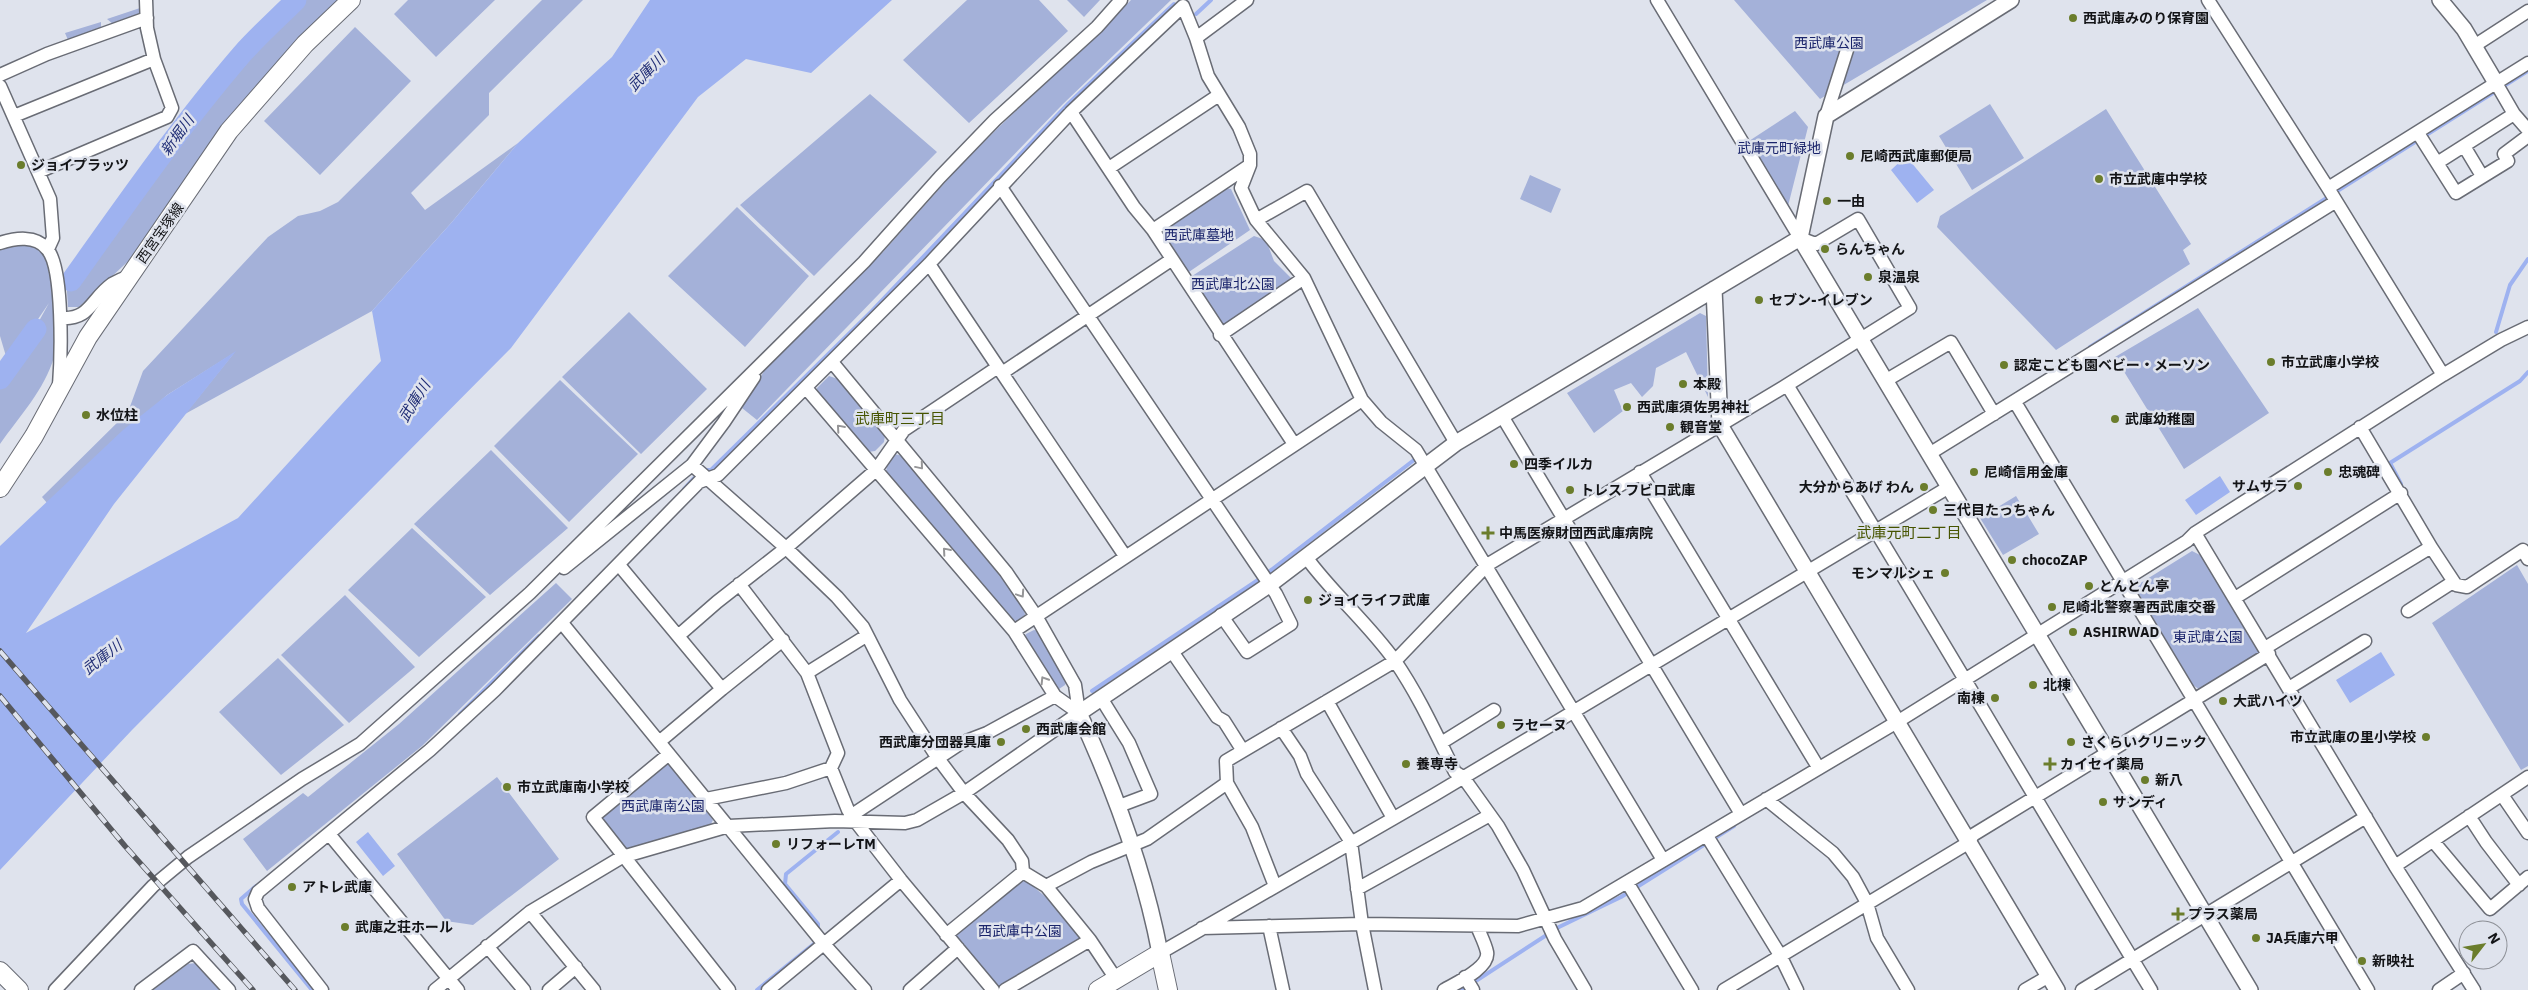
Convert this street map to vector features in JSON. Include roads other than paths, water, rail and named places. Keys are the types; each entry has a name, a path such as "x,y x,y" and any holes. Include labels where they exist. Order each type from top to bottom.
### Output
{"main road":[{"name":"西宮宝塚線","path":"0,488 34,436 59,387 88,337 229,131 305,44 351,0"},
{"path":"1098,990 1160,953 1168,990"},
{"path":"0,971 19,990"}],"street":[{"path":"38,172 167,117 172,108 154,59 146,0"},
{"path":"55,990 153,886 188,857 302,779 360,744 530,593 864,262 940,177 996,120 1097,27 1122,0"},
{"path":"1196,38 1248,0"},
{"path":"1657,0 2250,990"},
{"path":"1826,116 2011,0"},
{"path":"2208,0 2328,188 2443,375"},
{"path":"2446,2 2514,114 2528,130"},
{"path":"322,990 284,944 258,908 255,899 258,892 430,750 562,623 699,482 718,475 929,264 1071,112 1182,3 1208,76 1239,127 1250,154 1250,165 1241,188 1256,220 1304,278 1362,400 1381,422 1416,450 1664,860"},
{"path":"2474,46 2528,11"},
{"path":"0,76 47,54 147,18"},
{"path":"435,990 530,912 622,857 728,826 854,819 905,823 917,820 964,793 1221,616 1270,585 1456,443 1800,238 1826,116 1847,50"},
{"path":"14,116 154,59"},
{"path":"2328,188 2528,63"},
{"path":"0,86 38,172 50,205 52,238 48,249"},
{"path":"1109,168 1218,95"},
{"path":"1071,112 1134,207 1153,230 1220,335 1294,444"},
{"path":"2437,163 2514,114"},
{"path":"2418,133 2456,193 2508,161 2504,154 2528,136"},
{"path":"2464,146 2482,176"},
{"path":"1153,230 1250,165"},
{"path":"1000,186 1270,585 1291,624 1248,652 1221,616"},
{"path":"1256,220 1307,191 1456,443"},
{"path":"1929,454 2335,202"},
{"path":"1275,886 1252,827 1226,783 1226,761 1395,661 1487,566 1787,385 1910,308 1858,218 1816,244 1800,238"},
{"path":"0,243 14,239 34,240 48,249 54,263 61,318 59,387"},
{"path":"678,636 739,584 786,548 876,470 904,430 1171,260"},
{"path":"929,264 1125,556"},
{"path":"61,318 74,319 82,315 111,284 130,276"},
{"path":"1220,335 1304,278"},
{"path":"1714,289 1720,425 1787,536 1806,573 2057,990"},
{"path":"1202,928 1362,924 1518,926 1546,920 1583,908 1707,836 1766,798 1964,681 2122,583 2187,541 2194,533 2360,427 2501,340 2528,327"},
{"path":"1885,381 1951,342 1994,414"},
{"path":"530,593 561,571 692,465 724,422 764,360"},
{"path":"832,362 897,438 1006,572 1036,616 1076,685 1079,713 1119,806 1133,845 1143,878 1160,953 1463,777 1949,487"},
{"path":"1787,385 1877,531 1964,681 2151,990"},
{"path":"806,388 1014,631 1055,696 1079,713"},
{"path":"1014,631 1362,400"},
{"path":"2015,402 2368,990"},
{"path":"1502,416 1741,814"},
{"path":"2360,427 2401,493 2431,547 2456,585 2468,587 2523,550 2528,559"},
{"path":"692,465 786,548 837,597 863,627 900,700 937,757 964,793 1008,840 1022,862 1023,872"},
{"path":"1640,472 1818,767"},
{"path":"2235,598 2401,493"},
{"path":"2194,533 2267,651 2395,866 2474,990"},
{"path":"1724,990 1968,843 1973,835 2194,701 2267,651 2431,547"},
{"path":"1306,557 1325,583 1348,603 1395,661 1419,701 1455,772 1463,777 1490,815 1523,870 1546,920 1585,990"},
{"path":"619,565 722,689"},
{"path":"2408,611 2453,582"},
{"path":"706,798 786,783 830,768 838,753 807,673 739,584"},
{"path":"562,623 823,943 865,990"},
{"path":"807,673 866,636"},
{"path":"659,742 782,640"},
{"path":"2289,688 2364,641"},
{"path":"1171,650 1216,717 1224,721 1243,751"},
{"path":"854,819 937,757 961,743 987,733 1055,696"},
{"path":"1101,698 1129,743 1151,794 1119,806"},
{"path":"1327,701 1393,818"},
{"path":"1441,743 1494,710"},
{"path":"1281,728 1351,842 1362,924 1375,990"},
{"path":"669,754 593,817 622,857 729,990"},
{"path":"830,768 854,819 901,880 992,990"},
{"path":"2395,866 2528,777"},
{"path":"1046,886 1091,862 1146,839 1226,783"},
{"path":"2502,795 2528,833"},
{"path":"1766,798 1833,853 1853,877 1867,903 1877,938 1908,990"},
{"path":"1357,889 1490,815"},
{"path":"2433,841 2490,909 2523,881 2486,842 2470,816"},
{"path":"2082,990 2293,864 2366,817"},
{"path":"330,834 458,990"},
{"path":"1707,836 1780,955 1797,990"},
{"path":"1023,872 1046,886 1090,940 1116,979"},
{"path":"946,935 1023,872"},
{"path":"768,990 901,880"},
{"path":"1627,882 1692,990"},
{"path":"530,912 594,990"},
{"path":"1269,926 1283,990"},
{"path":"1444,990 1469,984 1487,960 1487,953 1477,926"},
{"path":"1005,990 1090,940"},
{"path":"487,946 524,990"},
{"path":"910,990 958,948"},
{"path":"141,990 194,951 226,989"},
{"path":"549,990 576,967"},
{"path":"2438,990 2464,973"},
{"path":"2025,990 2049,976"}],"water":[{"name":"武庫川","path":"650,0 892,0 811,73 746,59 698,97 511,348 132,730 0,870 0,546 123,430 167,395 236,351 114,504 26,633 238,518 381,361 372,311 452,222 518,143 612,57"},
{"path":"1906,156 1934,190 1917,203 1891,170"},
{"path":"2220,476 2230,492 2196,515 2185,500"},
{"path":"2381,652 2395,675 2350,703 2336,680"},
{"path":"368,832 395,866 383,876 356,842"}],"waterway":[{"name":"新堀川","path":"71,281 154,166 219,81 242,54 296,0"},
{"path":"1196,14 1211,0"},
{"path":"705,470 711,470 872,311 1068,104 1174,4"},
{"path":"2090,347 2528,71"},
{"path":"2496,332 2510,285 2528,259"},
{"name":"新堀川","path":"0,379 36,329"},
{"path":"2401,484 2390,463 2520,381 2528,372"},
{"path":"1266,574 1414,460"},
{"path":"684,489 694,478"},
{"path":"1092,691 1258,580"},
{"path":"460,714 539,636"},
{"path":"1462,990 1559,927 1621,897 1734,826"},
{"path":"818,927 818,924 785,884 786,874 838,832"},
{"path":"256,886 241,899 242,904 312,990"},
{"path":"757,990 815,943"}],"railway":[{"path":"0,651 295,990"},
{"path":"0,696 125,846 253,990"}],"place":[{"name":"西武庫みのり保育園","path":"2073,18"},
{"name":"尼崎西武庫郵便局","path":"1850,156"},
{"name":"ジョイプラッツ","path":"21,165"},
{"name":"市立武庫中学校","path":"2099,179"},
{"name":"一由","path":"1827,201"},
{"name":"らんちゃん","path":"1825,249"},
{"name":"泉温泉","path":"1868,277"},
{"name":"セブン-イレブン","path":"1759,300"},
{"name":"市立武庫小学校","path":"2271,362"},
{"name":"認定こども園ベビー・メーソン","path":"2004,365"},
{"name":"本殿","path":"1683,384"},
{"name":"西武庫須佐男神社","path":"1627,407"},
{"name":"水位柱","path":"86,415"},
{"name":"武庫幼稚園","path":"2115,419"},
{"name":"観音堂","path":"1670,427"},
{"name":"四季イルカ","path":"1514,464"},
{"name":"尼崎信用金庫","path":"1974,472"},
{"name":"忠魂碑","path":"2328,472"},
{"name":"サムサラ","path":"2298,486"},
{"name":"大分からあげ わん","path":"1924,487"},
{"name":"トレス フビロ武庫","path":"1570,490"},
{"name":"三代目たっちゃん","path":"1933,510"},
{"name":"中馬医療財団西武庫病院","path":"1488,533"},
{"name":"chocoZAP","path":"2012,560"},
{"name":"モンマルシェ","path":"1945,573"},
{"name":"とんとん亭","path":"2089,586"},
{"name":"ジョイライフ武庫","path":"1308,600"},
{"name":"尼崎北警察署西武庫交番","path":"2052,607"},
{"name":"ASHIRWAD","path":"2073,632"},
{"name":"北棟","path":"2033,685"},
{"name":"南棟","path":"1995,698"},
{"name":"大武ハイツ","path":"2223,701"},
{"name":"ラセーヌ","path":"1501,725"},
{"name":"西武庫会館","path":"1026,729"},
{"name":"市立武庫の里小学校","path":"2426,737"},
{"name":"西武庫分団器具庫","path":"1001,742"},
{"name":"さくらいクリニック","path":"2071,742"},
{"name":"養専寺","path":"1406,764"},
{"name":"カイセイ薬局","path":"2050,764"},
{"name":"新八","path":"2145,780"},
{"name":"市立武庫南小学校","path":"507,787"},
{"name":"サンディ","path":"2103,802"},
{"name":"リフォーレTM","path":"776,844"},
{"name":"アトレ武庫","path":"292,887"},
{"name":"プラス薬局","path":"2178,914"},
{"name":"武庫之荘ホール","path":"345,927"},
{"name":"JA兵庫六甲","path":"2256,938"},
{"name":"新映社","path":"2362,961"}],"district":[{"name":"武庫町三丁目","path":"900,418"},
{"name":"武庫元町二丁目","path":"1909,532"}],"park label":[{"name":"西武庫公園","path":"1829,43"},
{"name":"武庫元町緑地","path":"1779,148"},
{"name":"西武庫墓地","path":"1199,235"},
{"name":"西武庫北公園","path":"1233,284"},
{"name":"東武庫公園","path":"2208,637"},
{"name":"西武庫南公園","path":"663,806"},
{"name":"西武庫中公園","path":"1020,931"}]}
